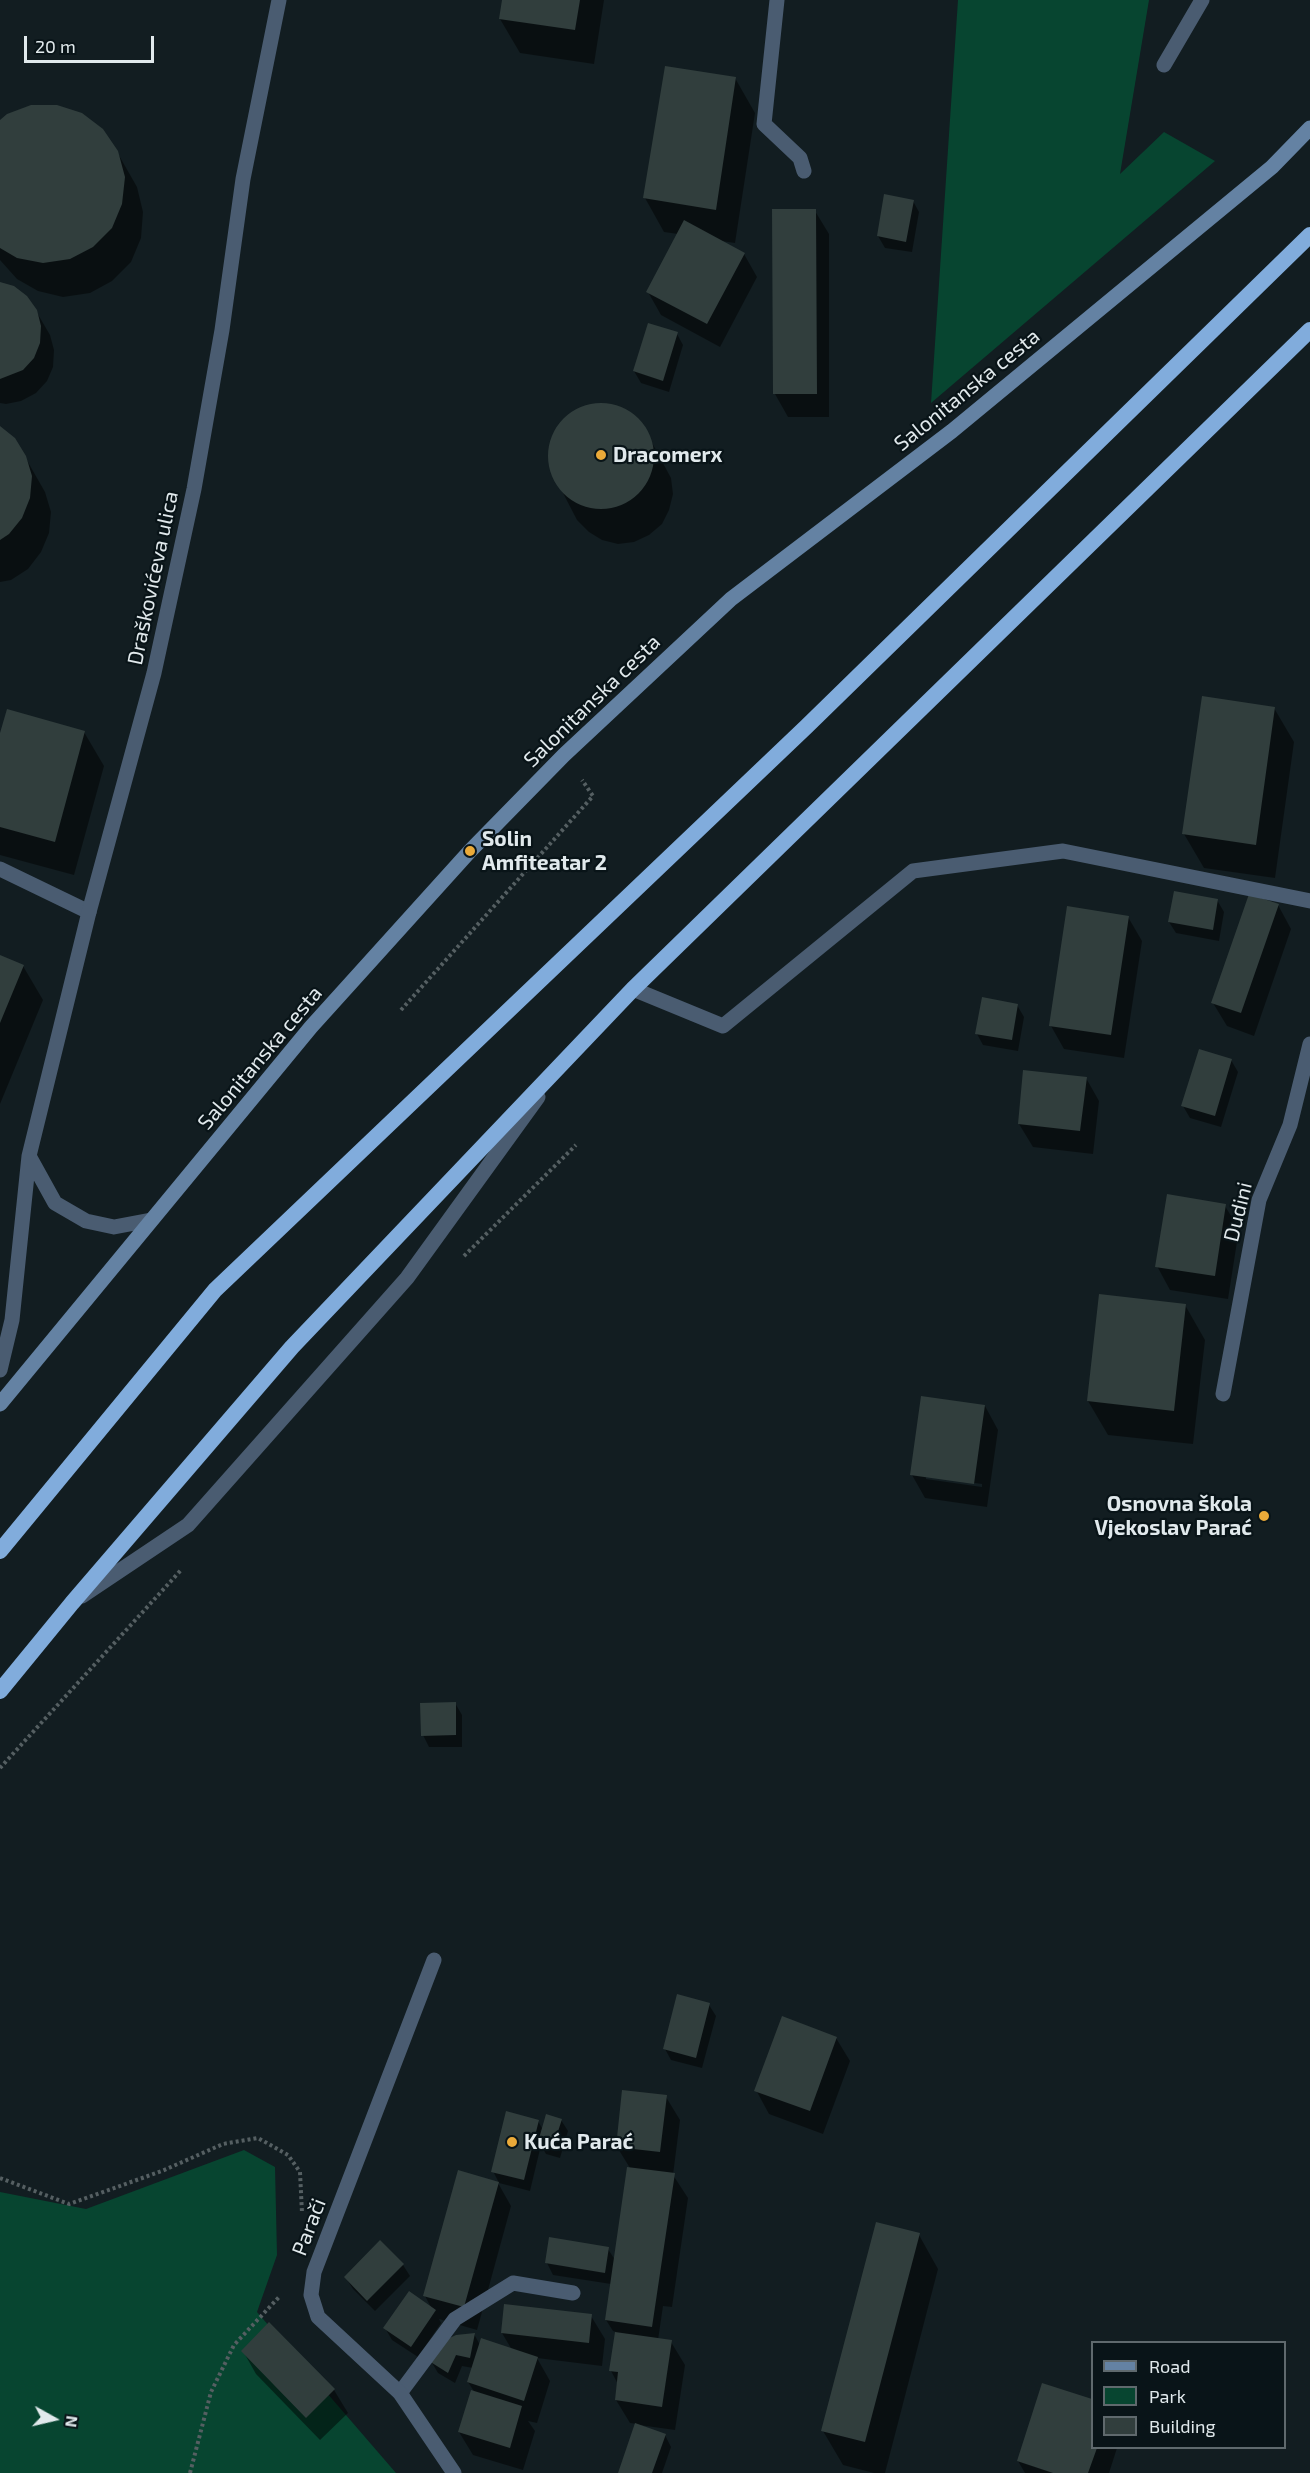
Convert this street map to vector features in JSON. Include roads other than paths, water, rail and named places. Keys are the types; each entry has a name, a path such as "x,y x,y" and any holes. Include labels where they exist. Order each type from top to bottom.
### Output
{"highway":[{"path":"0,1551 215,1290 806,727 1310,235"},
{"path":"0,1691 72,1603 292,1347 633,989 1310,330"}],"main road":[{"name":"Salonitanska cesta","path":"0,1404 311,1027 470,850 564,755 731,598 952,431 1272,167 1310,128"}],"street":[{"name":"Draškovićeva ulica","path":"0,1370 12,1320 29,1156 89,912 154,673 194,489 222,330 243,179 279,0"},
{"path":"777,0 764,124 800,158 804,171"},
{"path":"1164,65 1202,0"},
{"path":"633,989 723,1026 913,871 1063,851 1310,901"},
{"path":"0,869 89,912"},
{"name":"Dudini","path":"1223,1395 1259,1200 1290,1125 1310,1044"},
{"path":"72,1603 188,1526 407,1278 562,1064"},
{"path":"29,1156 55,1203 86,1221 114,1227 151,1220"},
{"name":"Parači","path":"434,1960 314,2272 311,2295 318,2317 400,2393 454,2473"},
{"path":"400,2393 455,2319 513,2283 573,2293"}],"place":[{"name":"Dracomerx","path":"601,455"},
{"name":"Solin Amfiteatar 2","path":"470,851"},
{"name":"Osnovna škola Vjekoslav Parać","path":"1264,1516"},
{"name":"Kuća Parać","path":"512,2142"}]}
